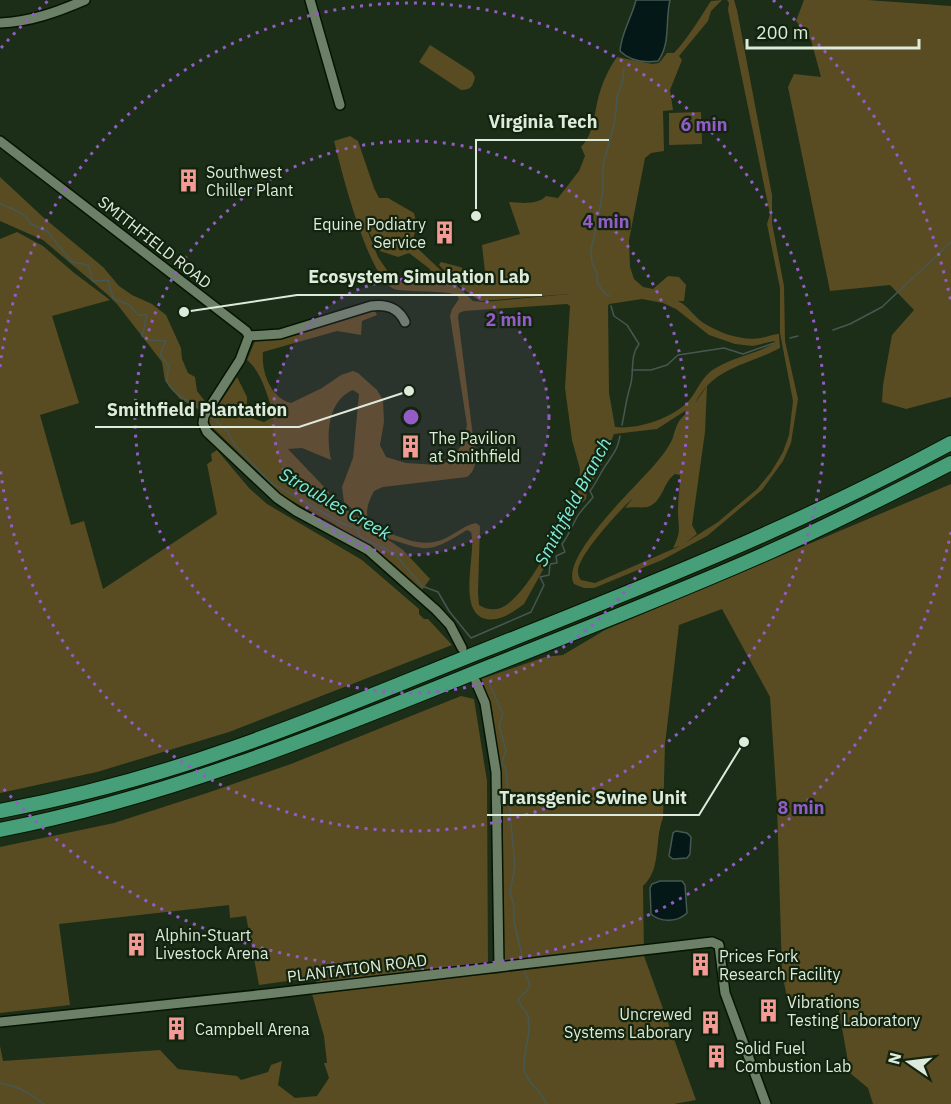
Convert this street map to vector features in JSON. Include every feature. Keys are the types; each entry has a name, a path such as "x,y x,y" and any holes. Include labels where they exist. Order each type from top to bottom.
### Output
{"highway":[{"path":"0,811 157,773 292,726 628,593 847,496 951,443"},
{"path":"0,830 72,814 181,784 383,709 767,553 878,501 951,463"}],"street":[{"path":"310,0 340,105"},
{"path":"0,23 12,23 48,15 79,1"},
{"name":"SMITHFIELD ROAD","path":"0,141 243,328 249,336"},
{"path":"405,322 398,311 381,304 280,334 249,336 240,360 204,416 204,425 207,432 277,498 296,511 368,550 436,610 450,625 462,648"},
{"path":"476,682 485,703 496,772 499,966"},
{"name":"PLANTATION ROAD","path":"0,1022 267,994 706,942 717,943 720,950 725,993 766,1104"}],"shaded area":[{"path":"636,0 670,0 665,47 658,61 638,60 620,51 622,38"},
{"path":"722,0 711,11 708,21 679,56 682,60 670,90 673,110 663,111 664,151 651,153 645,158 629,240 630,267 634,279 643,287 653,289 668,276 679,277 686,285 684,301 678,301 707,325 740,338 761,338 779,334 780,348 732,368 707,387 705,432 692,525 697,534 685,543 718,522 757,489 771,472 783,452 789,435 793,401 780,333 780,288 767,224 770,214 728,10 727,0 734,0 772,195 772,223 784,286 785,341 798,399 791,443 783,461 762,490 707,536 662,560 594,588 584,588 574,584 573,572 578,557 589,539 667,449 678,422 687,413 685,411 657,429 614,434 602,464 587,491 586,499 578,507 524,604 501,618 486,619 477,614 470,594 471,532 467,530 443,544 427,548 419,548 384,537 403,550 430,579 422,590 391,562 332,523 283,496 210,425 208,419 237,377 247,397 247,407 254,419 264,422 275,416 261,379 247,360 255,341 286,336 374,309 377,315 362,321 361,335 337,331 263,352 264,368 269,383 278,396 291,403 322,388 341,375 353,371 358,373 377,390 383,400 384,422 380,445 386,457 406,463 438,465 449,461 462,445 467,425 450,316 459,299 457,295 449,293 394,289 384,281 365,245 334,141 350,136 358,141 379,198 388,198 414,213 417,225 412,243 473,301 483,302 569,294 480,301 462,288 439,265 441,262 460,267 483,278 485,272 482,245 520,234 509,202 534,202 546,196 558,198 579,171 585,156 581,147 589,136 604,80 617,57 652,64 659,63 667,53 674,53 694,28 711,1","holes":["366,227 380,251 398,257 409,253 430,269 431,278 412,283 393,279 378,257","642,299 663,303 676,309 709,335 735,344 753,346 774,341 775,343 714,369 704,378 685,405 667,416 645,424 615,427 609,393 609,304","567,304 570,306 565,388 572,440 580,469 579,489 536,570 518,594 502,608 486,608 479,605 480,526 476,523 437,542 427,543 408,540 370,525 367,516 374,491 383,487 467,477 473,469 476,460 459,313","353,390 359,394 353,458 342,487 344,502 358,514 357,517 329,498 329,492 288,449 302,448 331,460 330,420 338,402","675,474 680,475 679,533 673,548 680,546 595,583 581,580 578,573 580,564 592,544 610,522 633,498 625,508 650,506 661,495 668,481"]},
{"path":"804,0 867,0 951,6 951,397 906,409 882,402 892,335 914,310 890,285 830,291 788,87 794,74 821,77 811,40 796,21"},
{"path":"430,45 472,72 475,77 471,87 461,90 419,62"},
{"path":"701,112 702,144 669,145 669,113"},
{"path":"0,177 44,218 103,267 119,286 152,304 166,315 181,348 182,359 188,373 195,377 197,391 207,404 203,412 180,399 165,381 162,362 108,295 43,240 0,221"},
{"path":"17,232 43,246 110,300 52,316 79,403 40,415 71,525 84,521 103,589 217,514 207,464 212,461 211,454 217,450 249,488 267,504 362,560 419,609 419,614 424,619 428,619 452,645 229,732 97,772 0,793 0,239"},
{"path":"951,484 951,1104 873,1104 868,1088 850,1073 838,1005 787,997 782,973 777,804 770,697 722,609 679,625 665,744 663,818 653,871 643,886 644,956 696,1100 674,1104 0,1104 0,1046 3,1061 160,1050 178,1069 237,1076 241,1080 268,1072 271,1065 282,1061 278,1085 295,1098 317,1096 329,1078 324,1063 327,1063 324,1036 312,994 317,994 316,977 259,985 246,916 230,918 229,905 59,924 70,1005 0,1013 0,847 114,823 291,764 461,696 474,699 487,781 488,974 502,973 503,801 492,710 481,679 545,657 563,655 605,630"},
{"path":"676,831 687,833 691,837 690,854 687,858 673,859 669,856 673,833"},
{"path":"660,881 682,881 685,885 687,913 683,916 674,920 664,920 651,914 650,888 652,884"}],"waterway":[{"name":"Smithfield Branch","path":"609,296 604,293 597,282 591,250 603,190 603,165 615,120 617,97 623,80 624,68"},
{"name":"Stroubles Creek","path":"0,203 21,213 31,224 47,231 72,262 88,265 93,281 108,280 113,298 129,305 138,315 147,315 142,336 148,340 166,341 160,354 168,365 168,384 176,393 203,410"},
{"path":"833,330 882,307 951,242"},
{"name":"Smithfield Branch","path":"611,306 614,316 627,325 639,344 634,354 622,425"},
{"path":"790,338 798,336"},
{"path":"632,370 651,370 667,365 678,355 724,348 743,354 774,343"},
{"name":"Stroubles Creek","path":"210,415 228,432 234,444 270,482 341,523 358,529 359,535 364,539 394,553 422,586 438,592 449,611 471,638 531,612 544,585 540,577 549,575 550,564 557,563 556,556 565,552 562,544 579,514 593,497 590,491 616,450 620,436"},
{"name":"Stroubles Creek","path":"489,683 503,714 499,725 506,750 502,763 506,769 515,866 510,892 522,956"},
{"name":"Stroubles Creek","path":"524,971 530,986 518,1000 528,1016 529,1023 524,1068 527,1078 541,1094 546,1104"},
{"path":"0,1083 24,1090 44,1104"}],"place":[{"name":"Southwest Chiller Plant","path":"188,181"},
{"name":"Virginia Tech","path":"476,216"},
{"name":"Equine Podiatry Service","path":"444,233"},
{"name":"Ecosystem Simulation Lab","path":"184,312"},
{"name":"Smithfield Plantation","path":"409,391"},
{"name":"The Pavilion at Smithfield","path":"411,447"},
{"name":"Transgenic Swine Unit","path":"744,742"},
{"name":"Alphin-Stuart Livestock Arena","path":"137,944"},
{"name":"Prices Fork Research Facility","path":"701,965"},
{"name":"Vibrations Testing Laboratory","path":"769,1011"},
{"name":"Uncrewed Systems Laborary","path":"710,1023"},
{"name":"Campbell Arena","path":"177,1029"},
{"name":"Solid Fuel Combustion Lab","path":"717,1057"}]}
